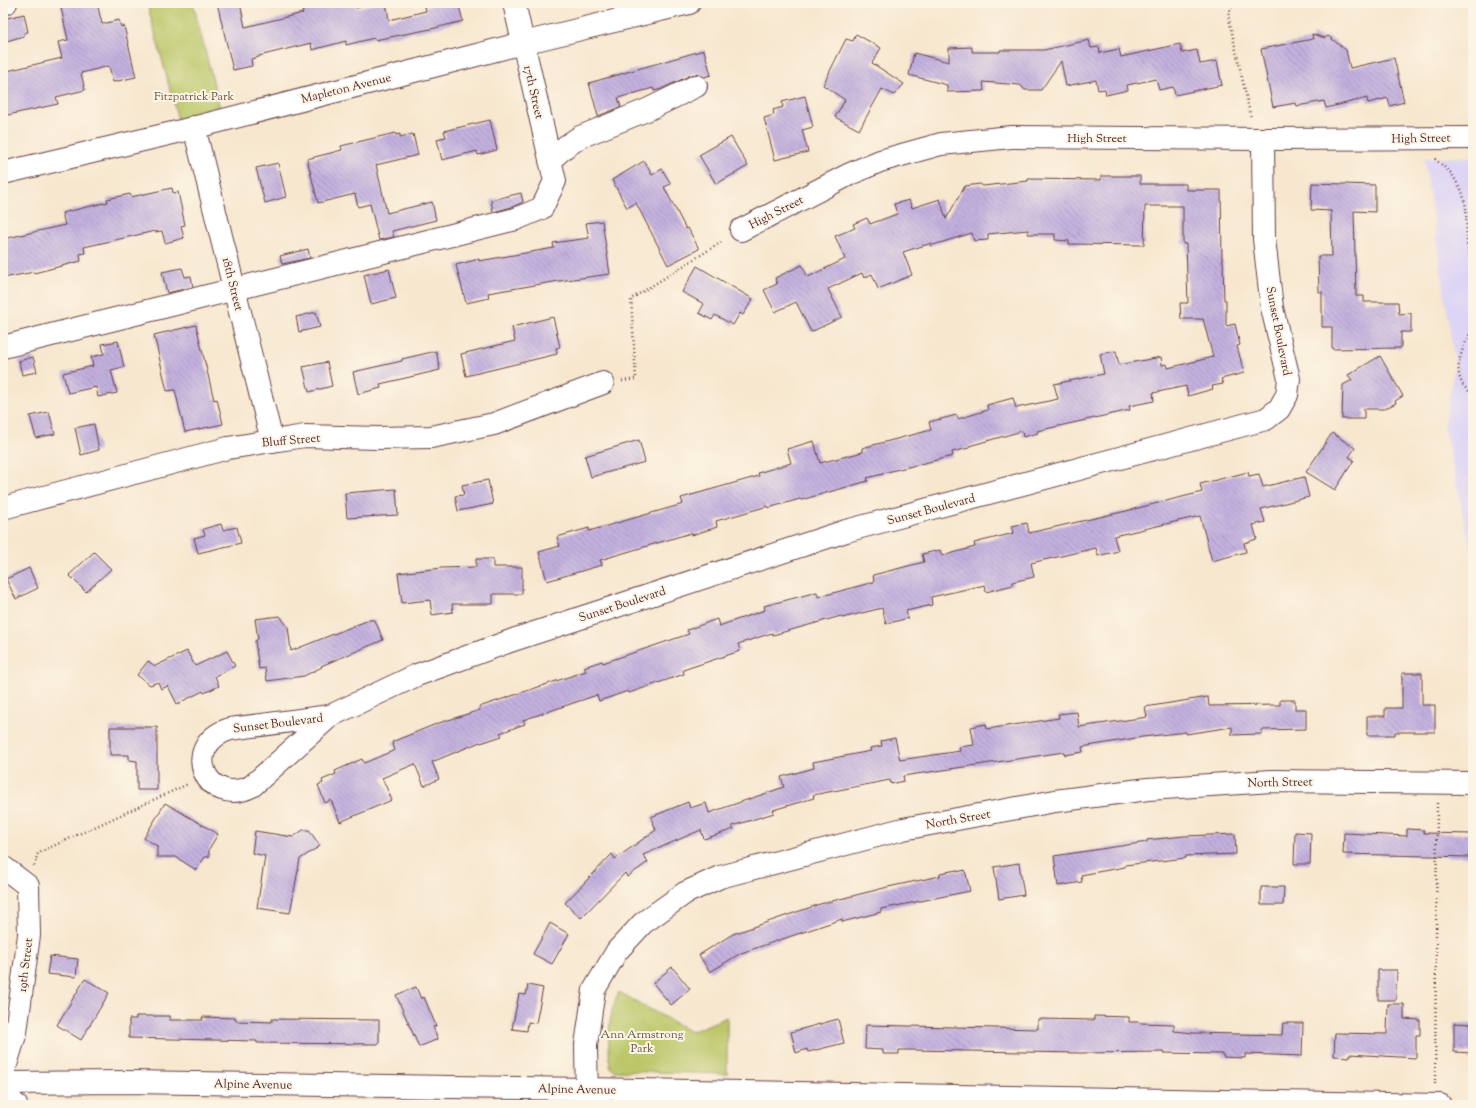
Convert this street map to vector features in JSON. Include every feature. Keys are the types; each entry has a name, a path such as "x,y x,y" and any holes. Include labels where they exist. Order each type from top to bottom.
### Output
{"street":[{"name":"17th Street","path":"514,3 552,170"},
{"name":"Mapleton Avenue","path":"3,173 194,128 523,43 689,3"},
{"path":"3,347 516,219 542,208 552,170 564,146 580,137 649,109 696,86"},
{"name":"18th Street","path":"194,128 272,441"},
{"name":"High Street","path":"741,230 856,171 880,161 941,144 1010,137 1257,139 1473,138"},
{"name":"Sunset Boulevard","path":"330,716 230,729 220,732 212,737 205,746 202,756 202,766 206,776 213,784 222,789 232,792 243,791 252,786 330,716 416,675 513,640 846,532 1266,419 1279,409 1287,395 1289,379 1272,308 1264,239 1257,139"},
{"name":"Bluff Street","path":"3,508 228,448 305,436 377,438 431,437 494,424 603,383"},
{"name":"North Street","path":"587,1097 586,1045 594,990 617,951 643,924 685,893 720,877 903,829 1055,801 1148,788 1272,781 1473,783"},
{"path":"3,867 28,886"},
{"name":"19th Street","path":"3,1074 16,1032 29,935 28,886"},
{"name":"Alpine Avenue","path":"3,1083 128,1082 587,1097 1440,1105"},
{"path":"3,1093 16,1105"}],"path":[{"path":"1234,3 1228,15 1257,139"},
{"path":"1422,138 1433,156 1451,173 1462,190 1466,207 1467,244 1473,270"},
{"path":"603,383 636,379 631,300 741,230"},
{"path":"1473,328 1462,349 1458,369 1461,380 1469,392 1473,394"},
{"path":"28,886 38,853 206,776"},
{"path":"1434,1105 1437,783"}],"shaded area":[{"path":"1473,157 1473,561 1444,426 1455,364 1424,158"}],"green space":[{"name":"Fitzpatrick Park","path":"147,3 193,3 223,120 181,131"},
{"name":"Ann Armstrong Park","path":"619,992 691,1032 727,1017 727,1074 616,1071 610,1067 610,1020"}],"building":[{"path":"60,3 97,3 102,24 119,20 121,27 124,26 136,77 113,82 109,66 81,73 85,90 56,97 58,104 3,116 3,72 62,58 58,42 68,40"},
{"path":"217,3 240,3 245,27 303,13 301,3 355,3 356,8 378,3 386,3 389,20 426,11 425,7 441,3 458,3 463,21 431,29 375,40 374,38 346,45 346,41 312,50 311,43 259,56 251,59 252,66 233,70"},
{"path":"24,14 28,32 24,33 24,36 3,42 3,19"},
{"path":"856,34 881,48 872,63 904,84 894,95 882,89 859,130 835,117 845,100 823,85 846,39 853,41"},
{"path":"1312,34 1325,38 1328,36 1346,50 1350,68 1394,58 1404,102 1390,106 1388,98 1368,103 1367,98 1326,108 1324,101 1297,106 1296,103 1273,107 1261,49 1313,39"},
{"path":"1089,40 1091,48 1099,47 1100,53 1119,49 1121,57 1180,44 1182,53 1197,50 1200,64 1217,61 1222,85 1175,95 1173,87 1159,90 1156,79 1127,85 1128,90 1106,95 1105,89 1098,90 1096,80 1066,86 1061,61 1041,90 1025,90 1020,85 983,82 984,91 947,92 947,85 909,75 914,53 949,62 949,48 972,47 972,52 1000,52 1000,50 1044,50"},
{"path":"704,50 711,75 704,77 697,74 691,75 661,89 654,91 653,88 618,98 621,107 598,116 589,83"},
{"path":"805,96 813,127 802,130 808,152 775,160 764,118 774,115 773,110 783,107 782,102"},
{"path":"490,120 497,150 478,155 477,151 442,160 437,139 446,137 444,131"},
{"path":"395,133 396,135 400,134 400,137 413,134 418,155 376,165 387,213 432,202 436,220 392,231 394,237 379,240 370,204 358,207 355,194 318,203 307,159 342,150 341,146"},
{"path":"731,137 748,166 716,184 699,155"},
{"path":"644,161 652,175 662,169 671,184 664,187 686,229 688,228 699,249 668,265 636,203 627,208 612,180"},
{"path":"278,163 286,197 265,203 256,168"},
{"path":"1101,176 1140,176 1140,184 1186,184 1186,190 1221,190 1222,260 1224,300 1226,300 1226,326 1235,324 1240,345 1237,346 1244,373 1221,379 1223,384 1212,386 1213,389 1188,396 1186,386 1153,393 1154,401 1129,406 1130,410 1037,431 1038,433 1023,437 1022,431 952,452 953,456 867,478 868,481 801,500 800,499 768,508 768,506 716,521 717,527 692,535 691,533 600,560 602,565 547,581 539,552 560,546 557,537 589,528 589,531 683,504 681,498 759,476 758,473 791,463 787,449 814,441 820,463 863,452 862,448 931,430 929,422 957,415 958,419 988,410 987,405 1013,398 1016,408 1058,399 1054,384 1104,374 1100,354 1116,351 1119,365 1161,357 1162,365 1167,364 1168,368 1213,357 1203,319 1181,319 1180,303 1188,303 1186,244 1183,244 1183,206 1145,206 1144,245 1069,244 1069,241 1055,240 1055,234 1028,234 1028,230 988,234 988,240 974,241 972,233 930,246 932,243 903,252 912,275 878,289 872,274 864,278 862,273 828,289 842,317 811,332 796,302 775,312 764,290 777,284 775,278 802,265 808,277 845,259 835,236 855,228 853,224 867,218 870,224 897,214 894,204 909,200 912,208 940,199 946,219 965,186 980,184 983,186 1028,181 1028,179 1101,180"},
{"path":"1312,183 1375,185 1375,212 1354,211 1356,296 1364,296 1364,302 1398,302 1399,314 1411,313 1411,332 1401,332 1401,348 1332,349 1332,327 1322,327 1322,292 1319,292 1318,256 1332,256 1331,211 1311,210"},
{"path":"172,188 173,193 178,192 185,225 181,226 184,238 165,243 162,231 155,231 84,247 85,253 80,254 81,261 34,273 3,278 3,239 65,225 62,213 108,202 107,199 130,194 131,197"},
{"path":"521,193 523,202 512,207 493,212 491,200"},
{"path":"602,221 610,274 488,293 489,298 466,303 456,265 479,259 479,261 554,248 553,243 589,238 586,223"},
{"path":"308,249 310,258 282,264 280,256"},
{"path":"697,266 753,299 743,315 740,313 733,325 715,315 712,320 699,313 704,304 682,292"},
{"path":"182,268 185,277 191,276 193,287 167,293 162,272"},
{"path":"389,269 396,298 371,304 364,275"},
{"path":"316,312 320,327 299,332 296,317"},
{"path":"553,317 560,347 556,348 557,354 466,376 461,354 515,341 512,327"},
{"path":"196,325 214,400 217,399 223,424 185,432 175,390 167,391 154,335"},
{"path":"118,341 124,367 111,370 117,393 98,397 96,387 68,393 63,373 93,366 91,357 104,354 102,344"},
{"path":"436,351 440,370 380,384 381,388 358,394 353,372 402,361 402,359"},
{"path":"1380,356 1403,396 1395,401 1396,403 1384,409 1364,409 1364,419 1342,419 1343,385 1352,380 1348,375"},
{"path":"33,357 37,372 22,375 19,361"},
{"path":"327,362 332,386 309,392 303,367"},
{"path":"49,412 55,434 36,438 30,416"},
{"path":"94,424 99,450 81,455 75,428"},
{"path":"1332,433 1355,448 1349,457 1354,460 1335,490 1306,472"},
{"path":"639,440 645,462 591,477 585,456"},
{"path":"1248,472 1249,476 1259,474 1263,487 1304,477 1309,497 1261,509 1265,522 1253,525 1257,539 1244,543 1246,552 1212,561 1200,516 1114,536 1118,551 1098,556 1096,548 1031,563 1034,577 1012,582 1013,585 986,592 985,585 931,597 932,605 906,611 908,618 886,624 882,608 842,618 841,616 773,635 772,633 738,644 740,651 683,670 684,674 629,693 628,691 599,701 597,695 523,720 525,724 500,733 502,736 481,743 480,742 432,762 439,779 424,786 415,764 382,778 392,800 340,822 331,800 325,803 318,785 323,783 322,780 336,774 335,771 362,759 364,763 395,750 392,742 436,724 480,710 479,707 586,671 584,667 602,661 603,663 689,634 687,630 717,619 719,626 765,610 764,606 817,592 818,597 874,582 873,575 924,562 922,554 940,550 942,556 975,547 974,543 1014,533 1012,526 1027,523 1029,533 1126,511 1202,492 1200,484"},
{"path":"488,480 493,504 458,511 455,496 464,495 462,485"},
{"path":"396,489 398,515 347,518 345,493"},
{"path":"221,524 223,530 237,527 241,543 198,553 194,538 205,535 203,529"},
{"path":"94,552 111,569 86,592 69,575"},
{"path":"476,559 493,559 493,567 522,567 522,594 493,594 493,604 452,604 453,612 432,615 430,600 402,603 398,573 442,568 476,567"},
{"path":"29,568 38,588 16,599 6,579"},
{"path":"280,616 288,627 291,651 369,620 375,620 383,640 321,666 322,667 304,676 267,681 265,668 259,669 255,641 258,639 255,619"},
{"path":"187,651 195,666 227,651 235,666 215,676 219,686 204,693 203,691 177,704 168,686 161,689 158,682 150,685 137,675 148,661 155,666"},
{"path":"1402,673 1422,673 1422,705 1435,705 1435,732 1395,732 1395,735 1367,735 1367,716 1385,716 1385,708 1402,708"},
{"path":"1208,697 1209,706 1280,705 1280,700 1295,700 1295,709 1306,709 1306,729 1262,730 1262,734 1232,735 1232,727 1186,734 1186,732 1142,737 1082,747 1083,752 1065,755 1064,752 903,776 904,781 891,784 890,780 813,795 814,798 773,810 774,813 732,826 734,829 704,839 701,830 643,855 648,862 627,877 625,873 581,918 565,903 612,854 615,859 656,830 651,817 688,802 690,808 706,803 709,813 784,787 781,777 814,768 813,762 871,751 870,748 882,746 881,741 895,738 900,760 960,751 959,747 974,745 971,727 986,724 987,729 1059,718 1058,714 1077,712 1079,727 1147,717 1145,707"},
{"path":"110,727 157,727 157,790 137,790 137,761 129,760 129,755 110,755"},
{"path":"165,803 218,834 209,849 209,857 205,857 196,870 176,857 157,857 157,846 144,838"},
{"path":"1407,829 1424,830 1424,833 1471,834 1471,857 1343,854 1344,833 1407,836"},
{"path":"303,830 309,830 320,846 300,859 290,913 257,908 265,856 252,853 255,831 293,837"},
{"path":"1295,832 1311,833 1310,864 1294,864"},
{"path":"1235,834 1236,854 1186,856 1186,858 1125,865 1125,867 1081,875 1082,882 1058,886 1054,856 1147,842 1147,840 1184,836"},
{"path":"1019,863 1024,895 999,899 994,867"},
{"path":"957,870 957,872 965,870 970,891 881,909 881,912 842,922 842,919 741,953 710,972 699,955 733,934 820,904 940,876 940,873"},
{"path":"1261,887 1284,887 1283,905 1261,905"},
{"path":"550,923 569,934 552,964 533,954"},
{"path":"50,956 78,959 76,977 47,974"},
{"path":"672,967 690,989 671,1005 653,983"},
{"path":"1378,970 1397,970 1396,1000 1378,1000"},
{"path":"85,979 109,993 81,1040 57,1025"},
{"path":"528,985 543,988 536,1023 528,1022 527,1031 512,1029 519,994 526,995"},
{"path":"416,987 421,999 424,997 436,1026 433,1027 438,1039 419,1047 396,995"},
{"path":"1388,1004 1404,1004 1404,1019 1420,1020 1420,1035 1416,1035 1416,1058 1349,1054 1349,1057 1334,1056 1335,1033 1387,1034"},
{"path":"136,1016 170,1016 170,1020 203,1020 202,1017 236,1018 236,1021 272,1022 272,1019 379,1020 379,1044 257,1043 257,1041 129,1038 129,1019 136,1019"},
{"path":"1094,1016 1129,1017 1129,1022 1174,1024 1174,1031 1194,1033 1282,1035 1283,1023 1303,1023 1302,1056 1245,1054 1245,1058 1223,1057 1223,1054 1164,1052 1080,1053 911,1050 899,1050 899,1054 883,1054 883,1050 865,1049 866,1025 1038,1029 1038,1019 1094,1020"},
{"path":"838,1019 844,1043 808,1052 807,1049 796,1053 791,1032"},
{"path":"1454,1023 1473,1024 1473,1053 1454,1052"}]}
